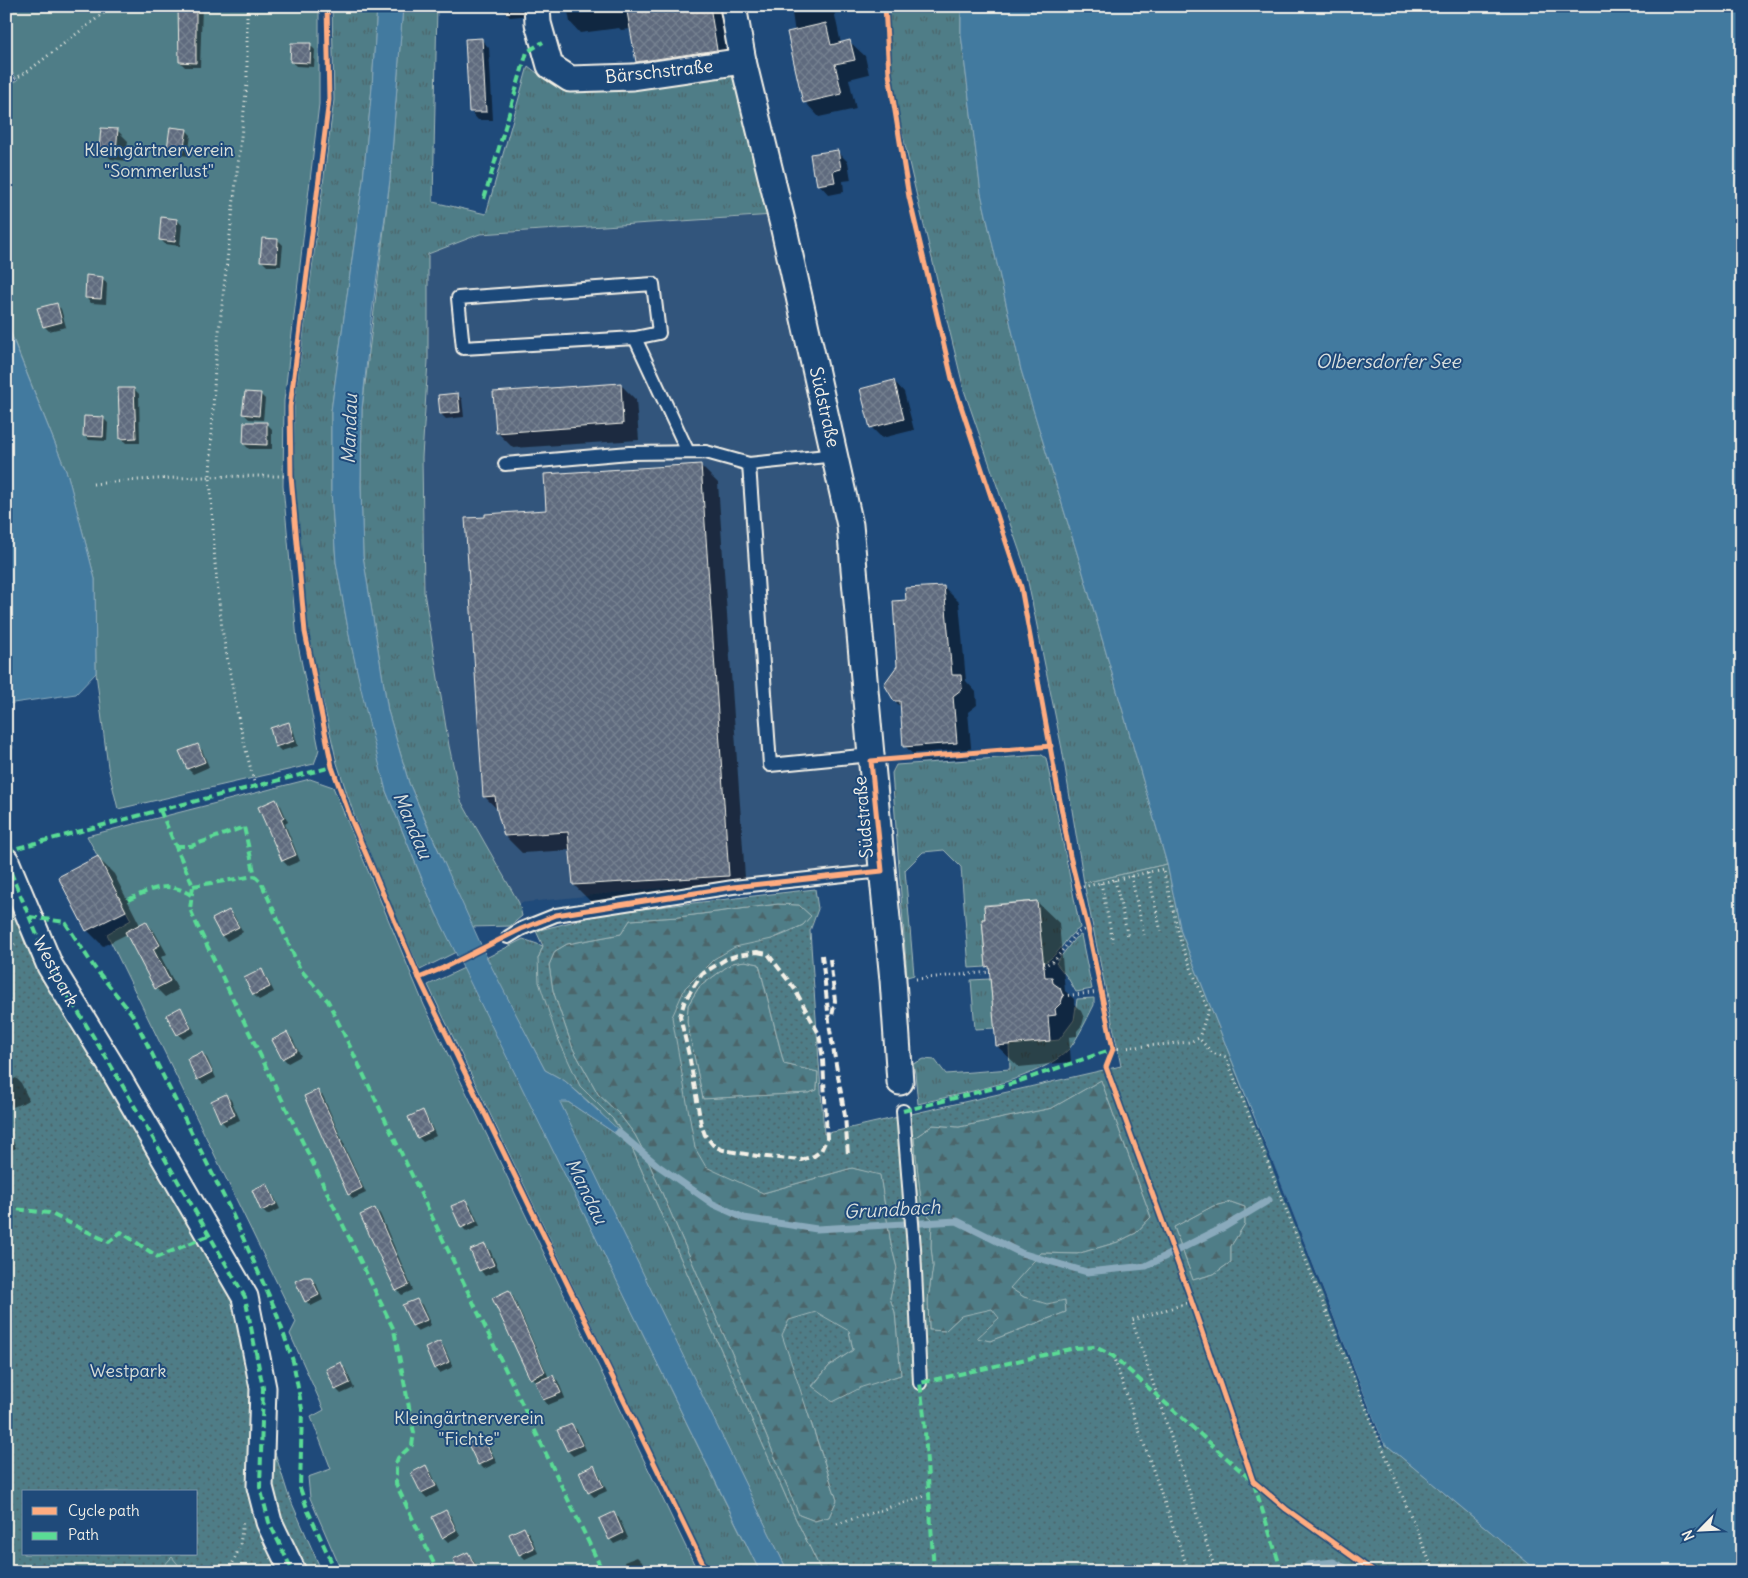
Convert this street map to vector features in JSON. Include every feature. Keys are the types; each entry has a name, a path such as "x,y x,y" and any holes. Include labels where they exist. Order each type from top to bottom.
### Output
{"street":[{"name":"Bärschstraße","path":"536,6 538,23 550,66 570,79 633,78 743,61"},
{"name":"Südstraße","path":"733,6 743,61 836,455 850,526 893,980 900,1082"},
{"name":"Westpark","path":"6,861 50,966 110,1064 245,1297 263,1388 260,1487 269,1522 293,1572"}],"lane":[{"path":"653,284 659,333 635,338 463,348 458,298 653,284"},
{"path":"635,338 688,452"},
{"path":"505,464 628,453 706,452 749,464 836,455"},
{"path":"749,464 770,765 871,758"},
{"path":"508,937 556,915 733,887 882,871"},
{"path":"903,1111 914,1248 920,1383"}],"path":[{"path":"6,84 28,71 113,6"},
{"path":"248,6 247,84 215,367 210,476 215,564 222,629 239,722 255,786"},
{"path":"94,484 142,479 210,476 291,476"},
{"path":"871,758 1052,746"},
{"path":"1078,888 1163,868 1180,942 1208,1010 1199,1038 1190,1042 1113,1049"},
{"path":"1148,872 1161,932"},
{"path":"1131,876 1144,935"},
{"path":"1115,880 1128,937"},
{"path":"1101,883 1113,942"},
{"path":"1044,966 1055,960 1075,934 1088,928"},
{"path":"419,978 508,937"},
{"path":"918,979 990,972"},
{"path":"6,984 10,1005 6,1010"},
{"path":"1063,996 1100,992"},
{"path":"1199,1038 1212,1054 1226,1056 1329,1320 1434,1572"},
{"path":"1192,1302 1132,1320 1216,1572"},
{"path":"1114,1356 1189,1572"},
{"path":"836,1524 928,1495"}],"shaded area":[{"path":"774,215 834,481 872,866 519,903 461,801 449,746 424,592 422,457 428,361 428,254 480,234"}],"green space":[{"name":"Kleingärtnerverein \"Sommerlust\"","path":"6,6 319,6 319,104 284,401 283,486 297,640 319,749 314,764 118,809 108,767 96,673 95,579 68,476 6,321 6,86 18,80 6,65"},
{"path":"332,6 377,6 372,87 363,180 331,411 331,491 336,562 350,640 386,791 436,913 456,952 420,970 385,892 355,818 337,763 307,632 294,475 294,406 334,100"},
{"path":"403,6 437,6 433,202 486,214 528,66 560,87 736,72 774,215 480,234 428,254 428,361 422,457 424,592 449,746 461,801 519,903 522,916 510,926 472,927 409,783 388,711 363,556 361,486 362,409 390,180"},
{"path":"888,6 961,6 961,34 981,193 1021,370 1081,566 1167,864 1084,883 1062,749 1025,567 964,390 899,119 891,70"},
{"path":"1042,755 1046,758 1080,928 1070,936 1049,960 1043,963 1037,901 984,905 985,919 982,919 986,967 969,968 961,867 944,850 923,852 905,870 914,975 907,977 892,773 896,765"},
{"name":"Kleingärtnerverein \"Fichte\"","path":"310,779 333,787 424,1005 698,1572 342,1572 310,1498 308,1477 331,1469 311,1417 324,1410 290,1334 296,1322 107,934 131,920 87,836"},
{"path":"1167,864 1181,932 1383,1442 1539,1572 822,1572 794,1515 631,1146 613,1119 580,1086 556,1034 539,982 538,959 543,946 536,931 606,913 815,889 818,909 810,931 824,1134 1121,1066 1084,883","holes":["778,904 799,905 811,916 803,925 790,932 772,939 735,947 714,959 685,988 672,1017 695,1148 706,1167 763,1193 852,1168 880,1175 891,1244 897,1268 890,1298 895,1312 901,1375 862,1387 833,1402 812,1386 829,1366 853,1350 849,1331 816,1312 789,1320 782,1335 837,1500 829,1517 815,1521 799,1515 733,1356 645,1154 635,1135 620,1115 598,1094 573,1049 553,991 549,965 555,951 567,944 621,934 630,920 678,917","745,961 759,964 784,1064 818,1072 817,1090 809,1093 703,1099 687,1022 688,1005 699,987 732,963","1101,1080 1151,1217 1136,1233 1118,1242 1077,1254 1041,1253 1010,1288 1024,1297 1047,1304 1065,1300 1066,1312 990,1341 977,1338 999,1318 992,1309 961,1316 945,1331 929,1330 928,1299 933,1266 931,1247 932,1219 922,1210 914,1138 933,1125 959,1127 1052,1108","1231,1202 1245,1207 1245,1224 1231,1246 1231,1262 1214,1274 1193,1280 1174,1227 1213,1206"]},
{"name":"Westpark","path":"6,889 25,944 237,1300 255,1389 288,1494 322,1572 6,1572"},
{"path":"778,904 799,905 811,916 803,925 772,939 685,988 695,1148 763,1193 852,1168 880,1174 891,1244 897,1268 890,1298 895,1312 901,1375 862,1388 833,1402 812,1387 829,1366 853,1350 849,1331 803,1396 837,1500 829,1517 815,1521 799,1515 733,1356 645,1154 635,1135 620,1115 598,1094 573,1049 553,991 549,965 555,951 567,944 621,934 630,920 678,917"},
{"path":"1081,935 1092,989 1076,992 1056,963 1075,938"},
{"path":"523,939 543,946 538,959 580,1086 613,1119 631,1146 794,1515 822,1572 788,1572 559,1101 568,1102 619,1136 598,1110 565,1081 545,1070 486,958"},
{"path":"745,961 759,964 784,1064 818,1072 817,1090 809,1093 703,1099 687,1022 688,1005 699,987 732,963"},
{"path":"464,968 760,1572 710,1572 428,985"},
{"path":"990,979 995,1028 975,1029 971,980"},
{"path":"1094,998 1094,1005 1075,1040 1069,1049 1055,1060 1019,1078 918,1104 913,1064 924,1059 935,1060 946,1074 1010,1069 1009,1045 1059,1040 1074,1020 1077,999"},
{"path":"1101,1080 1151,1217 1136,1233 1118,1242 1077,1254 1041,1253 1011,1288 1024,1297 1065,1300 1066,1312 990,1341 977,1339 961,1316 945,1331 929,1330 928,1299 933,1266 931,1247 932,1219 922,1210 914,1138 933,1125 959,1127 1052,1108"},
{"path":"1231,1202 1245,1207 1245,1224 1231,1246 1231,1262 1214,1274 1193,1280 1174,1227 1213,1206"},
{"path":"172,1557 184,1572 158,1572"}],"water":[{"name":"Mandau","path":"377,6 403,6 390,180 371,320 362,409 361,486 363,556 388,711 409,783 427,825 487,958 545,1070 565,1081 622,1133 624,1137 619,1136 568,1102 560,1102 788,1572 760,1572 436,913 386,791 350,640 336,562 331,491 331,411 363,180 372,87"},
{"name":"Olbersdorfer See","path":"961,6 1742,6 1742,1572 1539,1572 1383,1442 1181,932 1167,864 1081,566 1021,370 981,193 961,34"},
{"path":"6,322 68,476 95,579 96,673 76,694 6,704"}],"pier":[{"path":"1224,1046 1274,1165 1387,1449 1381,1443"}],"building":[{"path":"178,6 196,6 196,63 179,62"},
{"path":"626,6 710,6 717,50 636,62"},
{"path":"826,23 831,45 850,40 855,60 835,64 842,94 803,103 787,32"},
{"path":"482,38 486,112 469,112 465,39"},
{"path":"291,43 311,43 310,63 290,62"},
{"path":"170,127 187,129 183,152 167,149"},
{"path":"101,128 118,129 116,151 99,149"},
{"path":"838,150 841,169 833,171 835,182 817,185 810,154"},
{"path":"161,217 177,219 175,242 159,240"},
{"path":"262,238 278,239 277,262 260,261"},
{"path":"86,275 103,277 101,299 85,298"},
{"path":"57,303 62,322 43,327 37,308"},
{"path":"894,380 904,419 870,428 860,389"},
{"path":"621,383 623,424 496,433 493,392"},
{"path":"118,388 134,388 136,438 120,439"},
{"path":"245,392 261,393 259,416 242,414"},
{"path":"458,393 460,412 440,414 438,395"},
{"path":"84,416 104,417 103,437 83,436"},
{"path":"244,422 267,422 267,445 243,444"},
{"path":"701,464 729,876 573,885 568,832 504,836 495,796 483,797 465,518 485,517 485,514 546,510 544,474"},
{"path":"944,586 952,675 961,675 962,689 953,696 957,743 903,747 900,701 894,701 884,684 897,666 893,601 906,600 905,588"},
{"path":"289,722 294,741 275,747 270,728"},
{"path":"198,744 205,762 187,769 179,751"},
{"path":"276,799 284,817 281,819 296,855 282,861 258,807"},
{"path":"98,856 126,911 86,931 58,877"},
{"path":"1037,901 1045,977 1052,977 1053,983 1060,988 1063,996 1061,1003 1055,1009 1056,1015 1048,1016 1050,1041 996,1046 989,966 986,967 982,919 985,919 984,906"},
{"path":"229,910 239,927 221,936 212,919"},
{"path":"146,921 160,945 153,949 170,981 155,989 125,932"},
{"path":"262,969 270,987 253,995 244,978"},
{"path":"181,1007 191,1028 177,1035 166,1015"},
{"path":"287,1032 297,1051 282,1059 272,1040"},
{"path":"202,1052 212,1072 197,1080 187,1059"},
{"path":"318,1090 362,1188 348,1195 304,1096"},
{"path":"226,1094 235,1115 220,1122 211,1101"},
{"path":"423,1110 432,1131 417,1138 408,1117"},
{"path":"267,1183 276,1204 261,1211 252,1190"},
{"path":"466,1200 476,1221 461,1228 451,1206"},
{"path":"375,1208 409,1285 396,1291 360,1215"},
{"path":"485,1244 494,1265 479,1271 470,1250"},
{"path":"304,1277 311,1277 319,1295 305,1302 295,1281"},
{"path":"509,1290 545,1372 530,1379 492,1298"},
{"path":"417,1299 427,1320 412,1326 402,1305"},
{"path":"440,1341 449,1362 434,1369 425,1348"},
{"path":"341,1362 350,1383 335,1390 326,1369"},
{"path":"553,1375 561,1393 543,1400 535,1382"},
{"path":"572,1424 582,1445 567,1451 557,1430"},
{"path":"483,1437 493,1458 478,1465 468,1444"},
{"path":"426,1465 436,1486 421,1493 411,1473"},
{"path":"594,1465 603,1486 588,1493 579,1472"},
{"path":"446,1510 456,1530 442,1538 432,1517"},
{"path":"614,1512 623,1533 609,1540 599,1519"},
{"path":"524,1527 534,1548 519,1555 509,1534"},
{"path":"468,1552 478,1572 459,1572 453,1559"}],"waterway":[{"path":"6,737 10,747 6,750"},
{"name":"Grundbach","path":"618,1132 657,1165 713,1204 744,1218 817,1229 957,1221 1021,1253 1087,1272 1146,1266 1226,1226 1269,1200"},
{"path":"1302,1572 1308,1565 1333,1562 1353,1572"}],"railway":[{"path":"757,952 768,954 794,988 819,1034 823,1060 827,1138 821,1151 814,1156 801,1160 757,1156 723,1150 714,1146 705,1135 701,1124 680,1016 685,1000 702,974 726,959 757,952"},
{"path":"822,955 830,1030 845,1116 848,1155"},
{"path":"830,959 835,1001 832,1016"}],"marked path":[{"path":"484,199 527,52 543,42"},
{"path":"6,851 332,767"},
{"path":"160,810 193,886 190,909 197,925 394,1330 414,1433 412,1445 398,1458 396,1463 396,1484 438,1572"},
{"path":"176,846 191,846 244,827 255,876 261,882 300,969 328,1001 603,1572"},
{"path":"6,861 50,966 110,1064 245,1297 263,1388 260,1487 269,1522 293,1572"},
{"path":"193,886 255,876"},
{"path":"128,900 144,892 167,887 182,890 191,895"},
{"path":"30,917 65,922 94,967 132,1014 230,1209 275,1309 293,1361 302,1409 300,1488 308,1511 336,1572"},
{"path":"903,1111 1014,1083 1113,1049"},
{"path":"6,1208 49,1213 109,1242 121,1232 158,1257 210,1235"},
{"path":"934,1572 924,1416 920,1383 1075,1348 1095,1347 1113,1356 1250,1479"},
{"path":"1254,1484 1282,1572"}],"cycle path":[{"path":"327,6 329,100 290,407 291,476 305,632 332,767 351,819 419,978 707,1572"},
{"path":"885,6 889,74 909,197 952,379 1021,587 1070,856 1088,928 1113,1049 1106,1067 1188,1291 1253,1481 1286,1509 1374,1572"},
{"path":"419,978 521,929 556,915 733,887 882,871 871,761 1051,746"}]}
